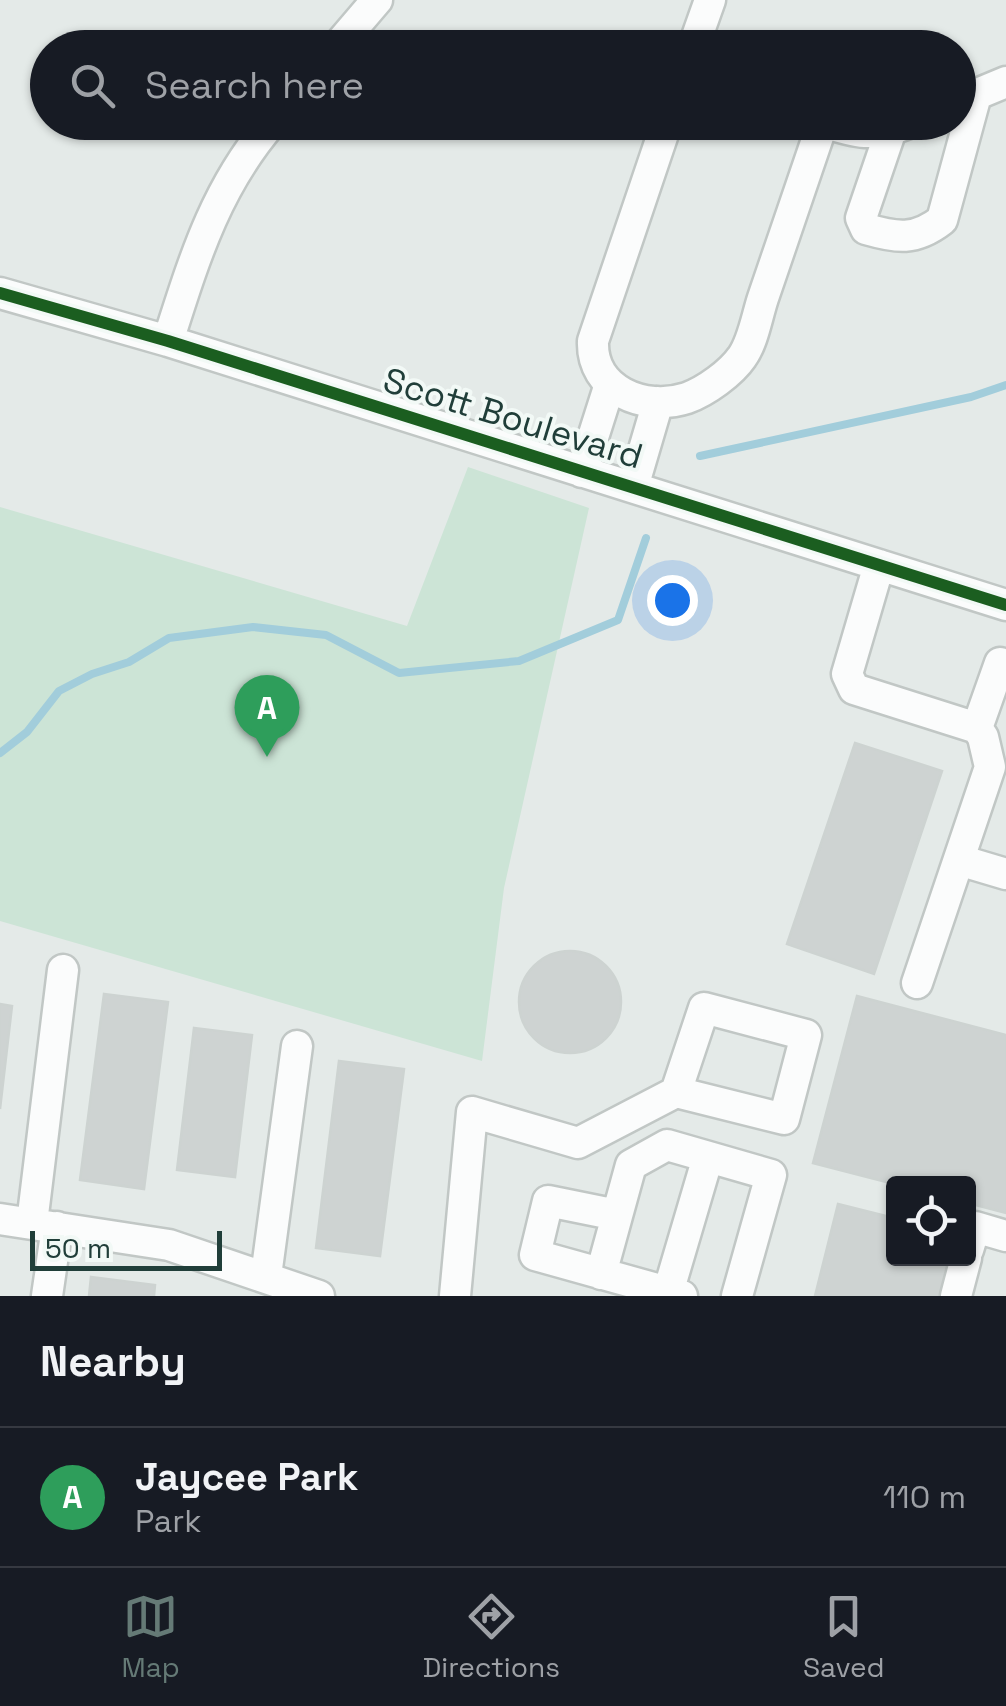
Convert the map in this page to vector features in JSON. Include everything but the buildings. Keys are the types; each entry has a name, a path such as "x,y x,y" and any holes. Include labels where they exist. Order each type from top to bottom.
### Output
{"street":[{"path":"351,30 377,0"},
{"path":"699,30 710,0"},
{"path":"976,94 1006,82"},
{"path":"168,342 199,244 231,174 258,140"},
{"path":"661,140 592,341 592,357 609,387 631,397 658,402 687,398 712,385 744,356 817,140"},
{"path":"894,140 861,218 866,230 902,239 927,232 942,220 958,140"},
{"name":"Scott Boulevard","path":"0,293 1006,604"},
{"path":"582,472 609,387"},
{"path":"633,488 658,402"},
{"path":"880,564 848,681 854,689 977,728 990,767 917,983"},
{"path":"977,728 1000,663"},
{"path":"959,860 1006,874"},
{"path":"47,1296 44,1225 63,970"},
{"path":"456,1296 472,1112 578,1144 676,1092 784,1120 806,1035 704,1008 676,1092"},
{"path":"282,1285 297,1046"},
{"path":"601,1274 631,1165 667,1145 771,1175 737,1296"},
{"path":"617,1215 548,1200 535,1256 672,1295 708,1157"},
{"path":"0,1219 169,1245 319,1296"},
{"path":"976,1227 1006,1236"},
{"path":"956,1296 964,1266"}],"green space":[{"path":"468,467 589,508 504,888 482,1061 0,921 0,507 407,626"}],"waterway":[{"path":"700,456 971,397 1006,385"},
{"path":"0,753 27,732 59,691 92,674 129,662 169,638 253,627 326,635 399,673 519,661 618,620 646,538"}],"cycle path":[{"path":"0,293 168,341 1006,605"}],"place":[{"name":"Jaycee Park","path":"267,757"}]}
